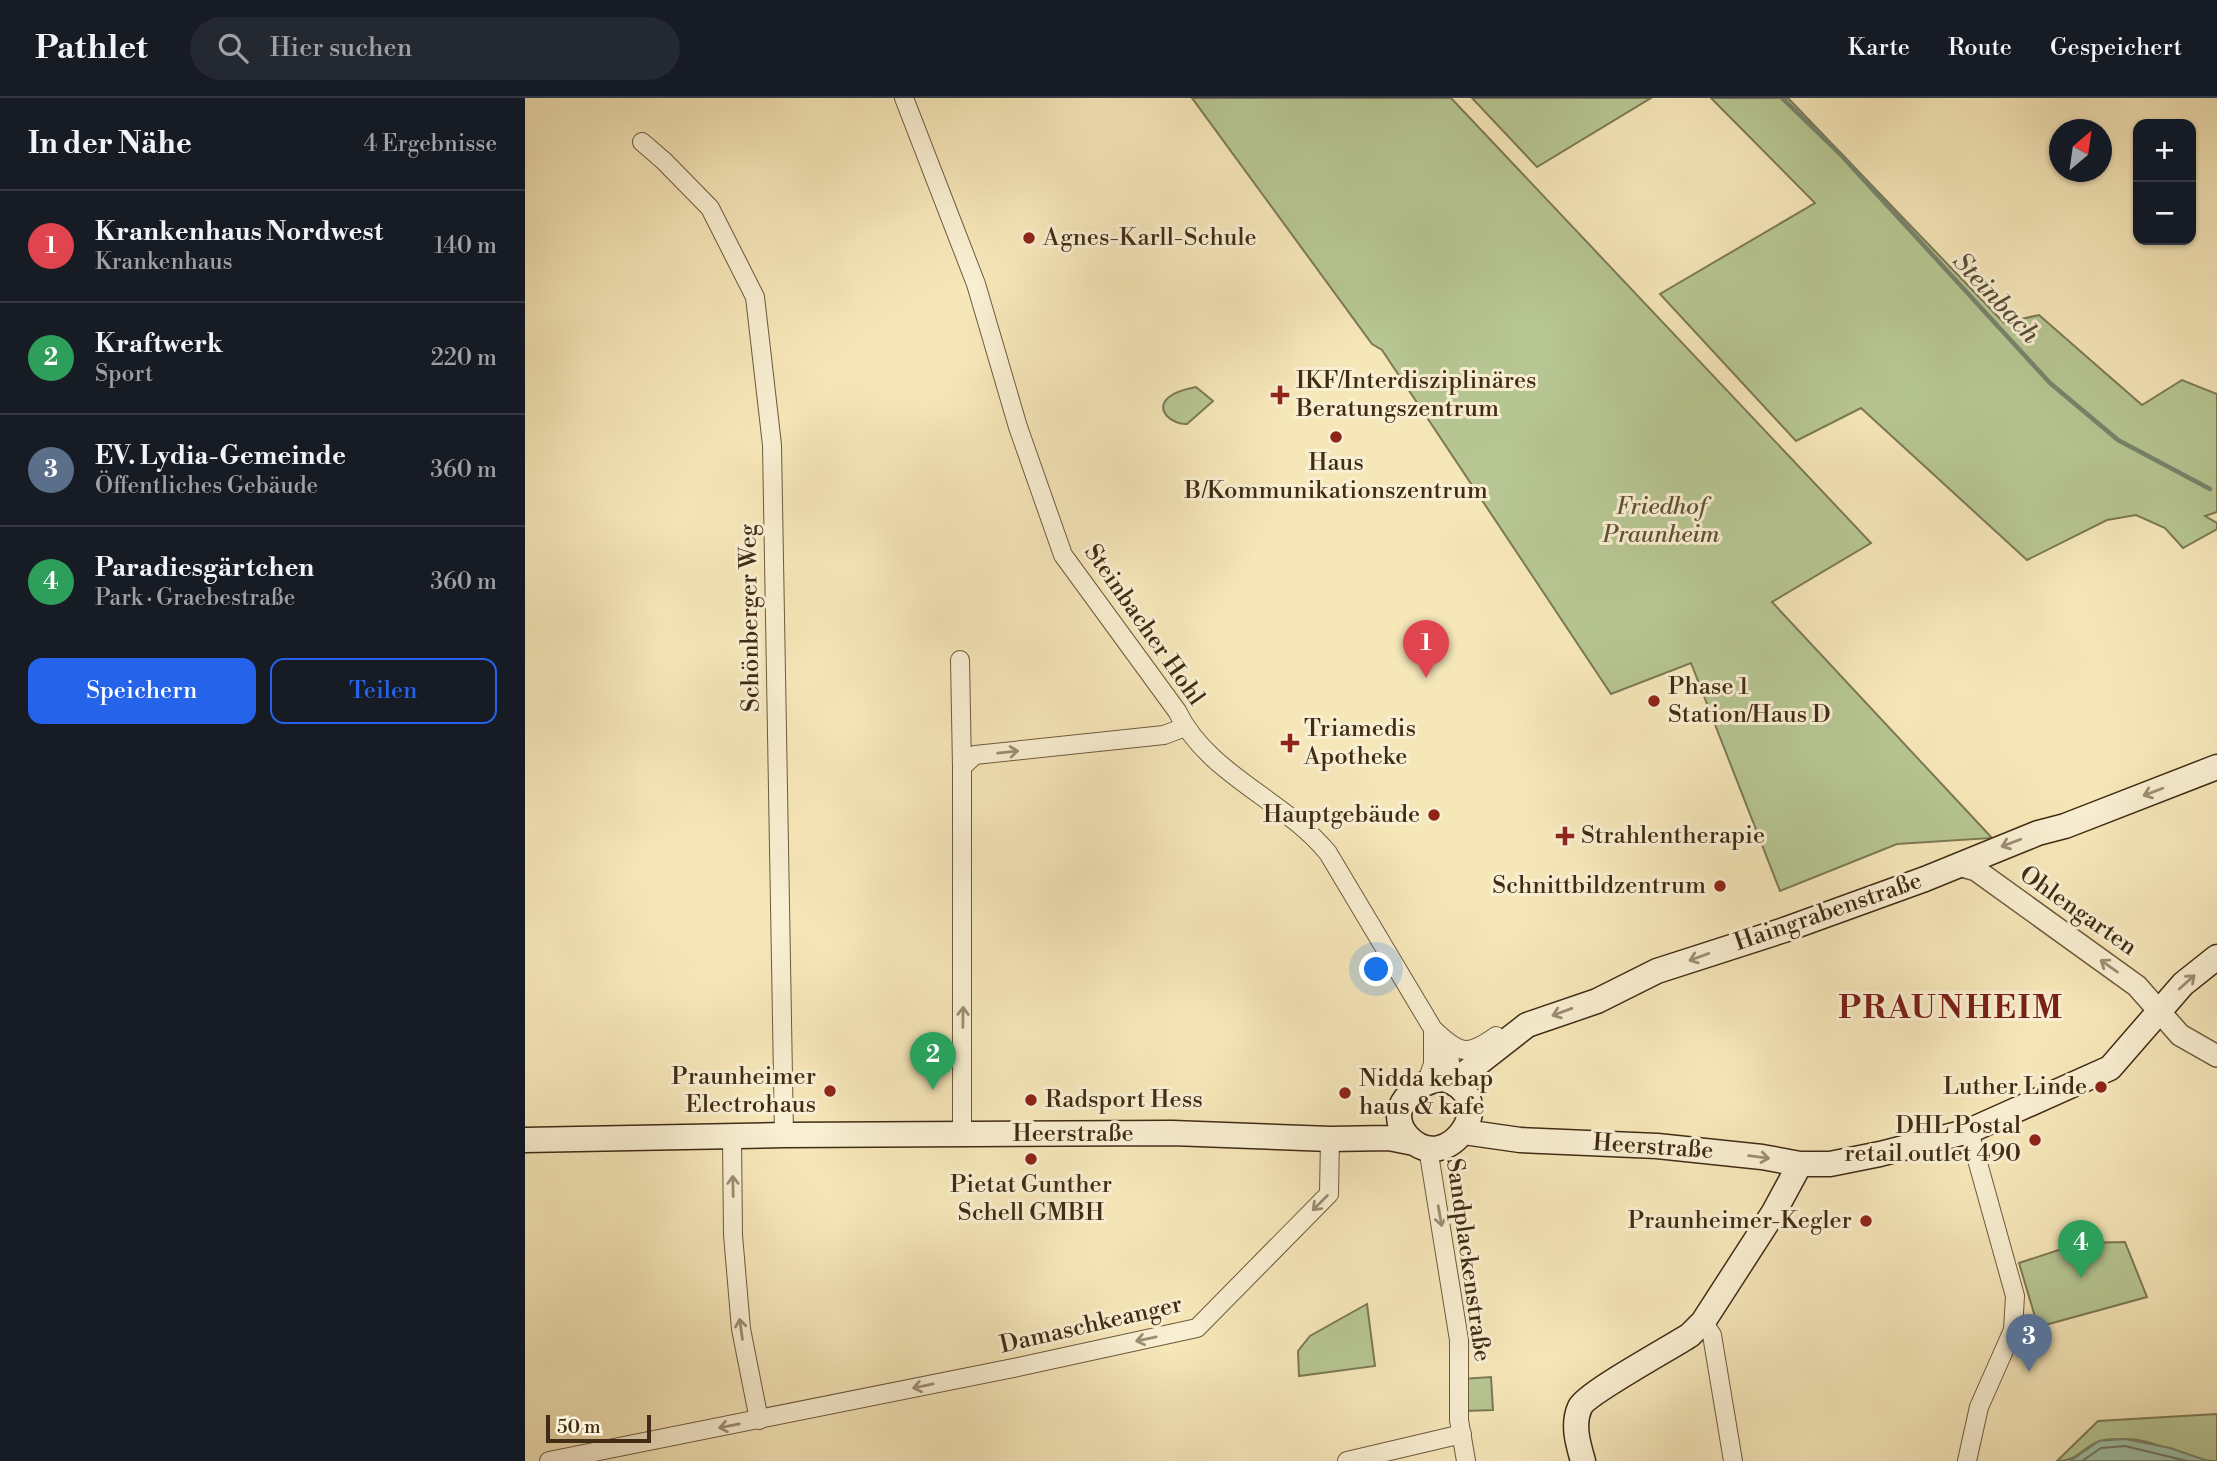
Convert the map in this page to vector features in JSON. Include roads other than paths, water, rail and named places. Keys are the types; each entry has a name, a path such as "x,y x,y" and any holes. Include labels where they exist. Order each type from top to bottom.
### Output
{"main road":[{"name":"Haingrabenstraße","path":"1453,1082 1527,1025 1597,1001 1657,971 1784,930 2217,767"},
{"name":"Heerstraße","path":"1464,1132 1520,1140 1657,1146 1771,1158 1800,1164 1830,1164 1867,1157 1969,1131 2110,1068 2183,984 2217,957"},
{"path":"1330,1139 1366,1131 1398,1112 1410,1093 1427,1081 1444,1079 1453,1082 1462,1090 1468,1102 1468,1124 1464,1132 1442,1147 1421,1146 1399,1124 1398,1112"},
{"name":"Heerstraße","path":"525,1140 783,1135 1172,1133 1330,1139 1389,1138 1421,1146"},
{"path":"1583,1461 1576,1422 1580,1405 1597,1391 1690,1335 1703,1322 1774,1212 1800,1164"}],"street":[{"name":"Steinbacher Hohl","path":"904,98 975,284 1018,427 1063,555 1198,742 1229,771 1316,838 1328,853 1438,1034 1453,1082"},
{"name":"Schönberger Weg","path":"642,142 710,208 755,298 772,445 783,1135"},
{"path":"960,660 962,1134"},
{"path":"962,766 975,755 1164,736 1185,727"},
{"name":"Ohlengarten","path":"1958,865 1976,870 2137,986 2161,1010 2180,1035 2217,1056"},
{"path":"1427,1081 1438,1034 1464,1050 1472,1051 1508,1028 1527,1025"},
{"path":"1967,1461 1979,1407 2013,1330 2015,1296 1969,1131"},
{"path":"732,1137 733,1235 741,1329 759,1420"},
{"name":"Damaschkeanger","path":"549,1461 1197,1328 1329,1194 1330,1139"},
{"name":"Sandplackenstraße","path":"1421,1146 1459,1340 1459,1420 1466,1461"},
{"path":"1703,1322 1713,1335 1733,1461"},
{"path":"1347,1461 1462,1434"}],"water":[{"path":"2125,1439 2170,1448 2208,1461 2070,1461 2099,1441"}],"waterway":[{"name":"Steinbach","path":"1782,98 1841,155 2050,383 2118,440 2210,489"}],"place":[{"name":"Agnes-Karll-Schule","path":"1029,238"},
{"name":"IKF/Interdisziplinäres Beratungszentrum","path":"1280,395"},
{"name":"Haus B/Kommunikationszentrum","path":"1336,437"},
{"name":"Krankenhaus Nordwest","path":"1426,678"},
{"name":"Phase 1 Station/Haus D","path":"1654,701"},
{"name":"Triamedis Apotheke","path":"1290,743"},
{"name":"Hauptgebäude","path":"1434,815"},
{"name":"Strahlentherapie","path":"1565,836"},
{"name":"Schnittbildzentrum","path":"1720,886"},
{"name":"Luther Linde","path":"2101,1087"},
{"name":"Kraftwerk","path":"933,1090"},
{"name":"Praunheimer Electrohaus","path":"830,1091"},
{"name":"Nidda kebap haus & kafe","path":"1345,1093"},
{"name":"Radsport Hess","path":"1031,1100"},
{"name":"DHL Postal retail outlet 490","path":"2035,1140"},
{"name":"Pietat Gunther Schell GMBH","path":"1031,1159"},
{"name":"Praunheimer-Kegler","path":"1866,1221"},
{"name":"Paradiesgärtchen","path":"2081,1278"},
{"name":"EV. Lydia-Gemeinde","path":"2029,1372"}],"district":[{"name":"PRAUNHEIM","path":"1951,1008"}],"park label":[{"name":"Friedhof Praunheim","path":"1661,521"}]}
